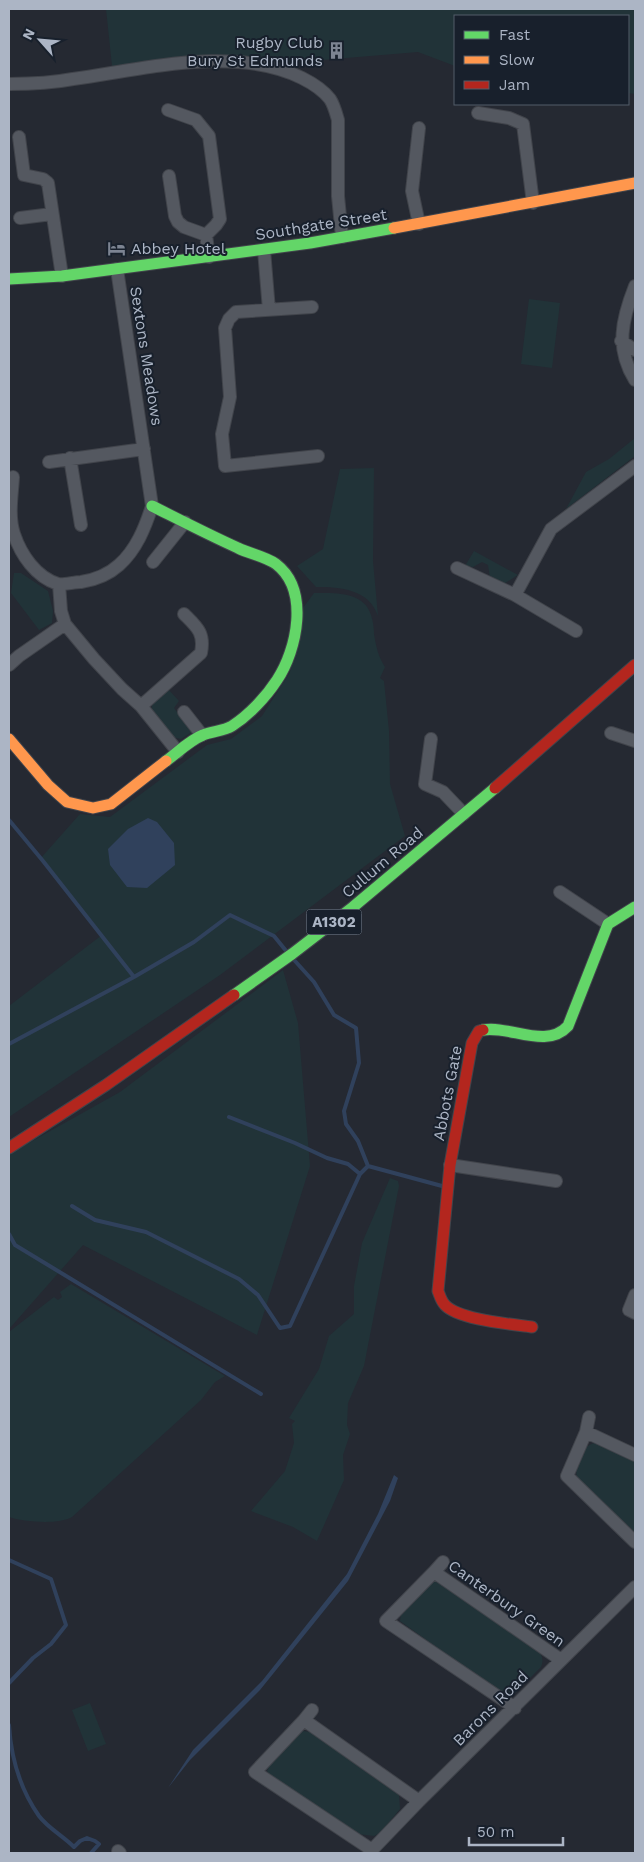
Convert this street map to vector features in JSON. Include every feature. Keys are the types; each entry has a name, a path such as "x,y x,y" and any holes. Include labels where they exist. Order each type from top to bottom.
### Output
{"street":[{"path":"9,84 74,80 203,62 227,61 258,63 274,67 310,82 330,98 338,120 338,196 342,237"},
{"path":"168,110 196,120 209,136 220,219 206,235"},
{"path":"478,113 508,118 522,124 533,203"},
{"path":"419,128 412,191 419,224"},
{"path":"19,137 24,175 43,179 48,183 62,276"},
{"path":"169,176 175,216 178,222 206,235"},
{"name":"Southgate Street","path":"9,279 62,276 310,244 635,183"},
{"path":"20,218 52,214"},
{"path":"206,235 209,257"},
{"path":"264,250 269,310"},
{"name":"Sextons Meadows","path":"59,584 93,580 119,565 142,536 152,506 117,269"},
{"path":"635,286 626,309 621,341 627,367 635,380"},
{"path":"312,307 236,312 226,323 230,397 222,434 225,466 318,456"},
{"path":"621,341 635,350"},
{"name":"Sextons Meadows","path":"49,462 144,449"},
{"path":"70,458 81,525"},
{"path":"515,595 551,529 635,466"},
{"path":"13,477 11,511 14,533 23,554 36,572 59,584 61,611 65,624 94,659 140,706 178,752"},
{"path":"9,739 48,785 67,802 93,808 111,804 202,735 231,727 263,699 278,679 292,651 298,608 294,589 287,576 277,565 263,557 239,549 152,506"},
{"path":"153,562 185,522"},
{"path":"457,568 515,595 576,631"},
{"path":"140,706 201,653 204,642 199,630 184,614"},
{"path":"9,665 18,656 65,624"},
{"name":"Cullum Road","path":"9,1148 106,1085 292,954 353,907 464,814 635,665"},
{"path":"184,712 202,735"},
{"path":"611,733 635,741"},
{"path":"431,739 425,784 443,792 464,814"},
{"path":"560,892 608,924 635,908"},
{"name":"Abbots Gate","path":"532,1327 458,1314 447,1307 440,1298 438,1288 450,1165 472,1043 479,1031 486,1029 549,1037 556,1036 562,1032 568,1026 608,924"},
{"path":"450,1165 556,1181"},
{"path":"629,1314 635,1295"},
{"path":"589,1417 586,1432 564,1481 635,1542"},
{"path":"586,1432 635,1455"},
{"name":"Canterbury Green","path":"443,1562 382,1625 515,1708"},
{"name":"Canterbury Green","path":"434,1572 561,1660"},
{"name":"Barons Road","path":"371,1852 419,1801 635,1587"},
{"path":"371,1852 251,1775 308,1715 419,1801"}],"shaded area":[{"path":"106,9 635,9 635,94 629,93 629,15 454,15 454,66 418,52 286,63 218,55 112,66"},
{"path":"529,299 560,303 552,368 521,364"},
{"path":"635,438 635,456 566,509 586,472 609,459"},
{"path":"374,468 373,561 378,616 374,607 361,595 344,589 316,587 297,566 323,549 340,469"},
{"path":"474,551 518,575 502,585 490,578 488,565 482,562 473,567 465,566"},
{"path":"14,573 21,573 48,591 53,611 52,623 39,630 11,593"},
{"path":"314,593 355,597 362,601 371,615 377,647 385,667 380,678 384,681 389,731 390,784 405,836 220,975 9,1117 9,1006 102,935 40,859 80,814 110,817 207,745 231,739 262,716 290,672 300,612"},
{"path":"168,689 179,701 174,708 192,732 181,739 172,737 152,714 152,703"},
{"path":"283,970 298,1023 310,1166 257,1335 83,1245 9,1329 9,1154 120,1092"},
{"path":"390,1178 398,1181 399,1186 364,1366 348,1403 347,1425 350,1434 343,1455 344,1480 317,1541 293,1527 251,1511 285,1471 294,1443 292,1424 295,1421 289,1418 319,1369 329,1336 354,1314 354,1286 362,1243"},
{"path":"71,1284 225,1376 215,1382 201,1400 72,1517 66,1520 50,1522 15,1519 9,1517 9,1332 54,1297 58,1300 62,1297 60,1292"},
{"path":"595,1443 635,1462 635,1535 577,1478 576,1467 579,1456 585,1448"},
{"path":"435,1581 538,1650 542,1660 541,1667 512,1696 504,1695 496,1690 400,1621 401,1614 429,1583"},
{"path":"90,1703 106,1744 88,1751 72,1710"},
{"path":"303,1731 310,1732 399,1795 400,1809 380,1833 374,1836 358,1834 271,1777 267,1771 273,1761"}],"water":[{"path":"148,818 157,822 174,843 175,865 147,888 127,887 110,865 108,849 128,829"},
{"path":"394,1475 398,1478 390,1501 348,1581 260,1690 190,1760 168,1788 193,1750 262,1681 347,1574 378,1514"}],"waterway":[{"path":"9,820 134,977"},
{"path":"9,1044 134,977 194,942 230,915 274,936 287,952"},
{"path":"72,1206 95,1220 146,1232 239,1279 258,1295 280,1328 290,1326 360,1174 368,1166 358,1141 346,1124 344,1111 359,1063 356,1028 334,1015 314,982 295,961"},
{"path":"229,1117 327,1158 348,1164 360,1174"},
{"path":"368,1166 442,1186"},
{"path":"9,1234 15,1245 261,1394"},
{"path":"9,1560 51,1579 66,1625 51,1644 33,1658 9,1683"},
{"path":"9,1725 14,1761 32,1806 51,1828 74,1847 80,1841 87,1838 99,1844 91,1853"}],"traffic: fast":[{"path":"9,279 62,276 310,243 394,228"},
{"path":"152,506 227,543 276,564 287,575 297,604 297,620 290,653 277,680 268,693 238,722 225,729 198,737 166,761"},
{"path":"234,995 292,954 353,907 495,788"},
{"path":"483,1030 494,1029 527,1035 549,1036 559,1033 568,1026 608,924 635,907"}],"traffic: slow":[{"path":"394,228 635,183"},
{"path":"9,739 48,785 67,802 93,808 111,804 166,761"}],"traffic: jam":[{"path":"495,788 635,665"},
{"path":"9,1148 106,1085 234,995"},
{"path":"483,1030 479,1031 472,1043 450,1165 438,1291 445,1305 462,1314 473,1318 532,1327"}],"place":[{"name":"Rugby Club Bury St Edmunds","path":"337,51"},
{"name":"Abbey Hotel","path":"117,248"}]}
